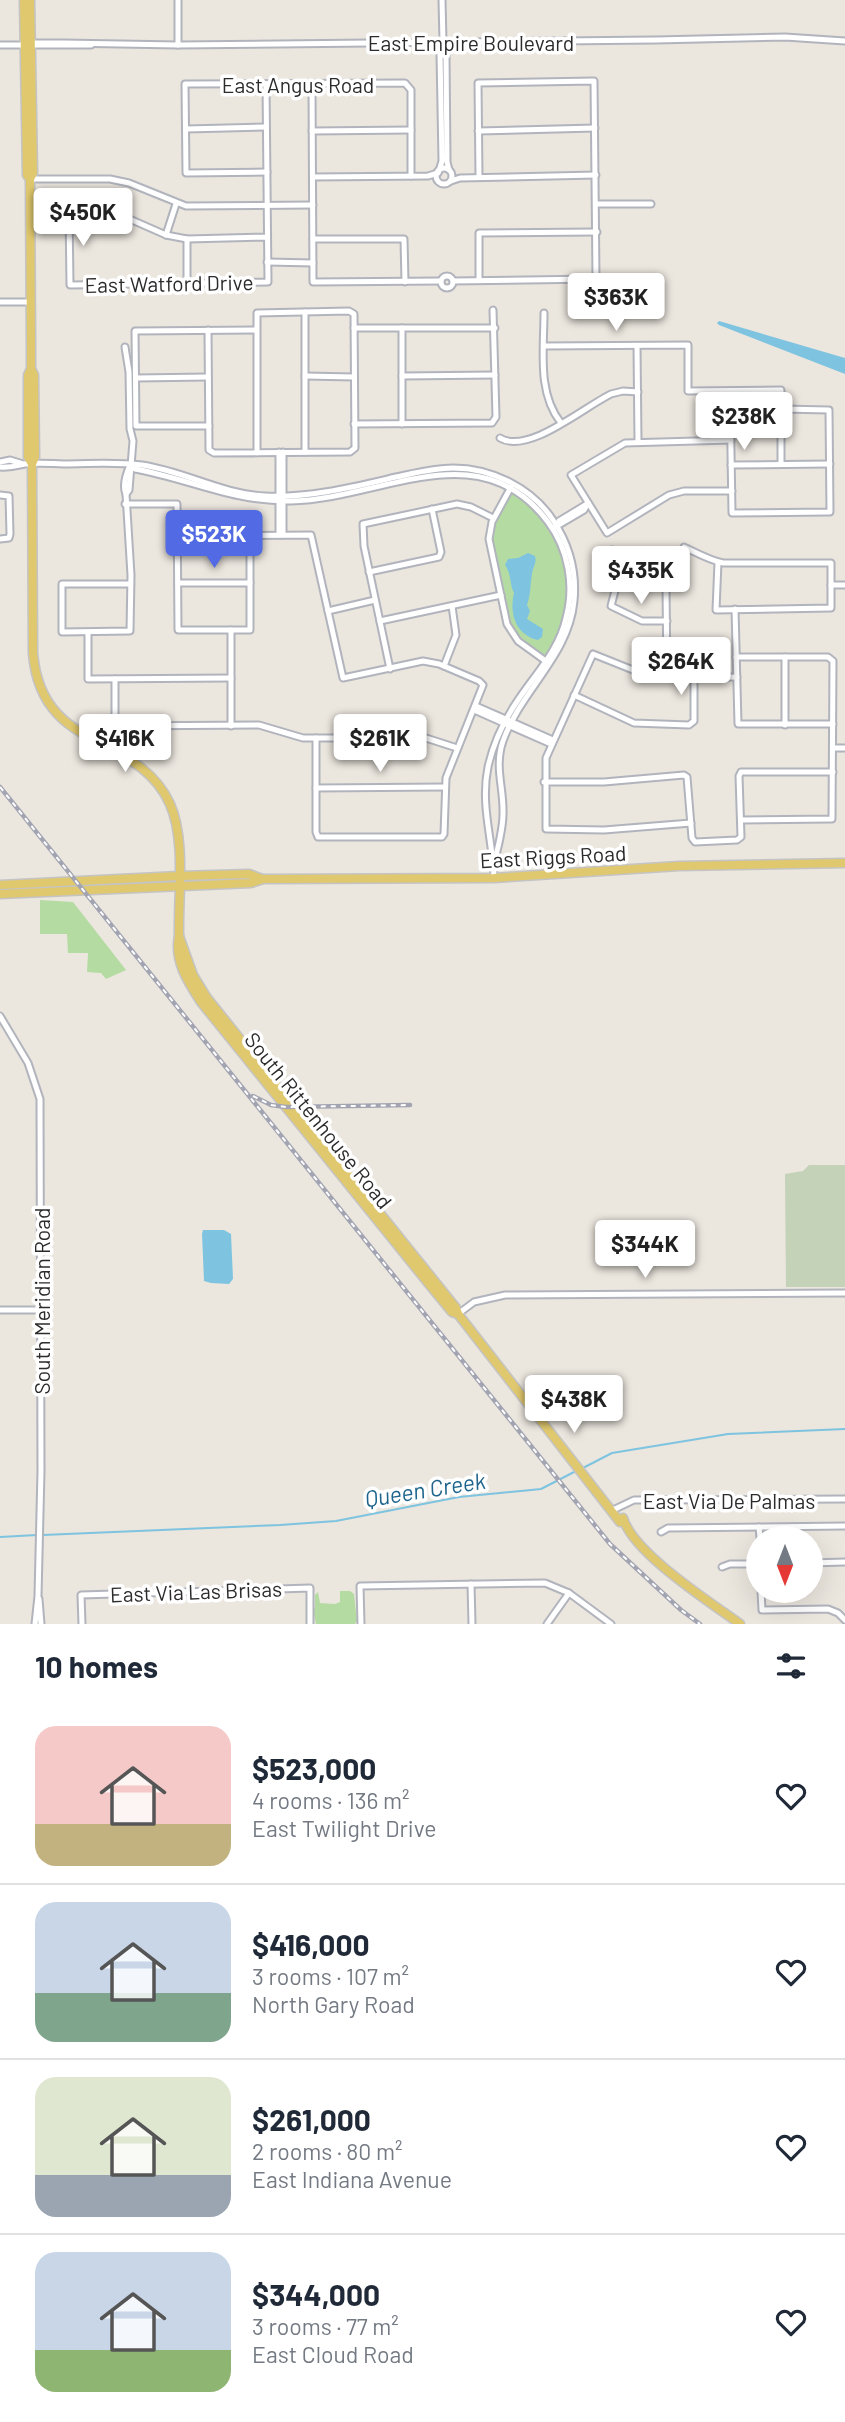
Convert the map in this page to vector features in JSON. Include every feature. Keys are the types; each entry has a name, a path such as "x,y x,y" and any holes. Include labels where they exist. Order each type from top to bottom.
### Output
{"main road":[{"path":"24,0 33,78 33,173 30,179"},
{"path":"30,0 27,175 30,179"},
{"name":"South Rittenhouse Road","path":"30,179 31,369 28,375 27,464 33,653 37,678 47,702 66,723 84,736 133,762 161,788 172,808 177,828 176,949 190,978 204,1000 209,1001 456,1308 620,1522 623,1522"},
{"name":"East Riggs Road","path":"178,880 249,874 263,879 494,878 690,865 845,863"},
{"path":"0,885 178,880"},
{"path":"0,894 178,880"},
{"name":"South Rittenhouse Road","path":"178,936 184,946 190,978 201,1002 452,1312 458,1314"},
{"name":"South Rittenhouse Road","path":"594,1487 615,1509 638,1542 664,1567 740,1624"}],"street":[{"path":"178,0 178,45"},
{"path":"428,176 444,184 450,175 442,0"},
{"name":"East Empire Boulevard","path":"0,45 76,47 97,44 785,37 845,41"},
{"path":"438,180 442,161 440,54 443,42"},
{"path":"312,85 313,282 441,281 446,288 452,285 453,281 596,279 594,81 478,83 479,177"},
{"name":"East Angus Road","path":"186,129 185,84 405,83 410,87 411,130"},
{"path":"266,84 267,262"},
{"path":"266,127 186,129 186,173 267,172"},
{"path":"478,131 595,128"},
{"path":"312,131 411,130 411,176"},
{"path":"313,177 428,176 438,172 460,178 596,175"},
{"path":"30,179 110,179 129,183 176,204 205,207 313,205"},
{"path":"176,204 166,235 187,239 267,237"},
{"path":"597,204 651,204"},
{"name":"East Watford Drive","path":"166,235 117,212 69,212 70,285 268,282 267,262 313,262"},
{"path":"479,280 479,233 597,232"},
{"path":"187,239 187,283"},
{"path":"313,239 404,239 405,282"},
{"path":"0,302 31,302"},
{"path":"354,424 492,423 496,417 493,310"},
{"path":"305,312 305,452"},
{"path":"208,330 211,452 257,453 353,452 354,314 257,313 257,453"},
{"path":"544,313 545,393 551,411 561,424"},
{"path":"354,328 495,328"},
{"path":"402,328 402,424"},
{"path":"209,426 136,426 135,331 255,330"},
{"path":"544,346 688,345 688,391 781,390 781,464"},
{"path":"637,346 638,441"},
{"path":"125,347 133,442 129,490 125,504 131,584 130,631 62,632 62,584 131,584"},
{"path":"305,376 355,377"},
{"path":"402,376 495,376"},
{"path":"136,378 208,377"},
{"path":"500,438 508,442 523,442 561,424 611,394 623,391 638,392"},
{"path":"730,391 732,513 830,512 829,410 781,409"},
{"path":"731,440 625,443 571,475 607,533 670,495 684,491 732,491"},
{"path":"281,452 281,535"},
{"path":"4,464 130,465 135,469 222,494 252,499 318,499 444,473 478,476 512,486 555,527 565,557 570,596 563,630 548,662 509,723 491,758 485,789 494,878"},
{"path":"731,465 830,464"},
{"path":"512,486 494,518 489,539 509,629 518,641 548,662"},
{"path":"0,495 9,496 9,538 0,539"},
{"path":"125,504 177,503 178,631 250,630 250,535"},
{"path":"555,527 584,510 588,503"},
{"path":"390,669 364,546 363,524 451,505 464,505 494,518"},
{"path":"369,572 439,557 441,552 432,509"},
{"path":"177,536 311,535 341,676 347,678 423,662 444,666 483,685 449,767 445,787 443,836 318,837 316,738"},
{"path":"667,678 666,587 684,547 718,562 831,562 831,608 716,610 718,562"},
{"path":"612,550 616,554 617,583 611,606 642,621 667,621"},
{"path":"178,583 250,583"},
{"path":"831,585 845,585"},
{"path":"380,621 501,596"},
{"path":"328,611 375,600"},
{"path":"444,666 456,635 452,606"},
{"path":"735,609 738,724 833,724"},
{"path":"231,630 231,726"},
{"path":"88,632 88,679 231,678"},
{"path":"691,823 604,830 546,830 546,758 593,654 638,672 667,678 737,677"},
{"path":"736,657 832,658 832,818 741,820"},
{"path":"785,657 785,725"},
{"path":"574,695 634,723 692,723 694,678"},
{"path":"115,679 115,726 259,725 303,738 429,738 457,748"},
{"path":"475,708 552,742"},
{"path":"494,861 503,815 498,763 509,723"},
{"path":"833,748 845,748"},
{"path":"544,782 604,782 684,775 687,777 693,841 739,839 741,772 833,772"},
{"path":"316,788 445,787"},
{"name":"South Meridian Road","path":"0,1016 28,1063 40,1099 40,1552 35,1624"},
{"path":"458,1314 474,1303 505,1295 845,1293"},
{"path":"0,1310 41,1310"},
{"name":"East Via De Palmas","path":"615,1509 634,1500 845,1499"},
{"path":"823,1526 845,1526"},
{"path":"661,1532 668,1528 746,1527"},
{"path":"823,1563 845,1562"},
{"path":"722,1567 746,1564"},
{"path":"361,1624 360,1586 543,1583 569,1593 611,1624"},
{"path":"471,1584 472,1624"},
{"name":"East Via Las Brisas","path":"82,1624 81,1595 310,1588 310,1624"},
{"path":"547,1624 569,1593"},
{"name":"South Meridian Road","path":"38,1595 41,1624"},
{"path":"762,1603 762,1610 828,1609 840,1614 845,1620"}],"green space":[{"path":"511,490 532,508 548,527 559,546 566,567 568,588 565,611 546,659 518,639 509,625 490,538 495,520"},
{"path":"40,900 73,902 126,970 106,979 101,973 87,972 88,953 68,953 67,934 40,934"},
{"path":"809,1165 845,1165 845,1287 786,1287 785,1174 803,1171"},
{"path":"340,1591 354,1594 355,1624 316,1624 313,1609 315,1595 318,1592 320,1603 335,1604 340,1602"}],"water":[{"path":"719,321 845,358 845,374 719,325"},
{"path":"528,553 535,556 536,561 532,571 527,605 530,611 527,619 543,629 542,637 538,640 524,634 516,622 514,593 505,565 508,559"},
{"path":"203,1230 224,1230 231,1234 233,1279 229,1284 204,1281"}],"waterway":[{"name":"Queen Creek","path":"581,1469 612,1453 728,1434 845,1429"},
{"name":"Queen Creek","path":"43,1535 336,1521 459,1497 541,1489 576,1471"},
{"name":"Queen Creek","path":"0,1537 37,1535"}],"railway":[{"path":"0,787 610,1544 681,1610 700,1624"},
{"path":"253,1096 271,1105 286,1107 410,1105"}]}
